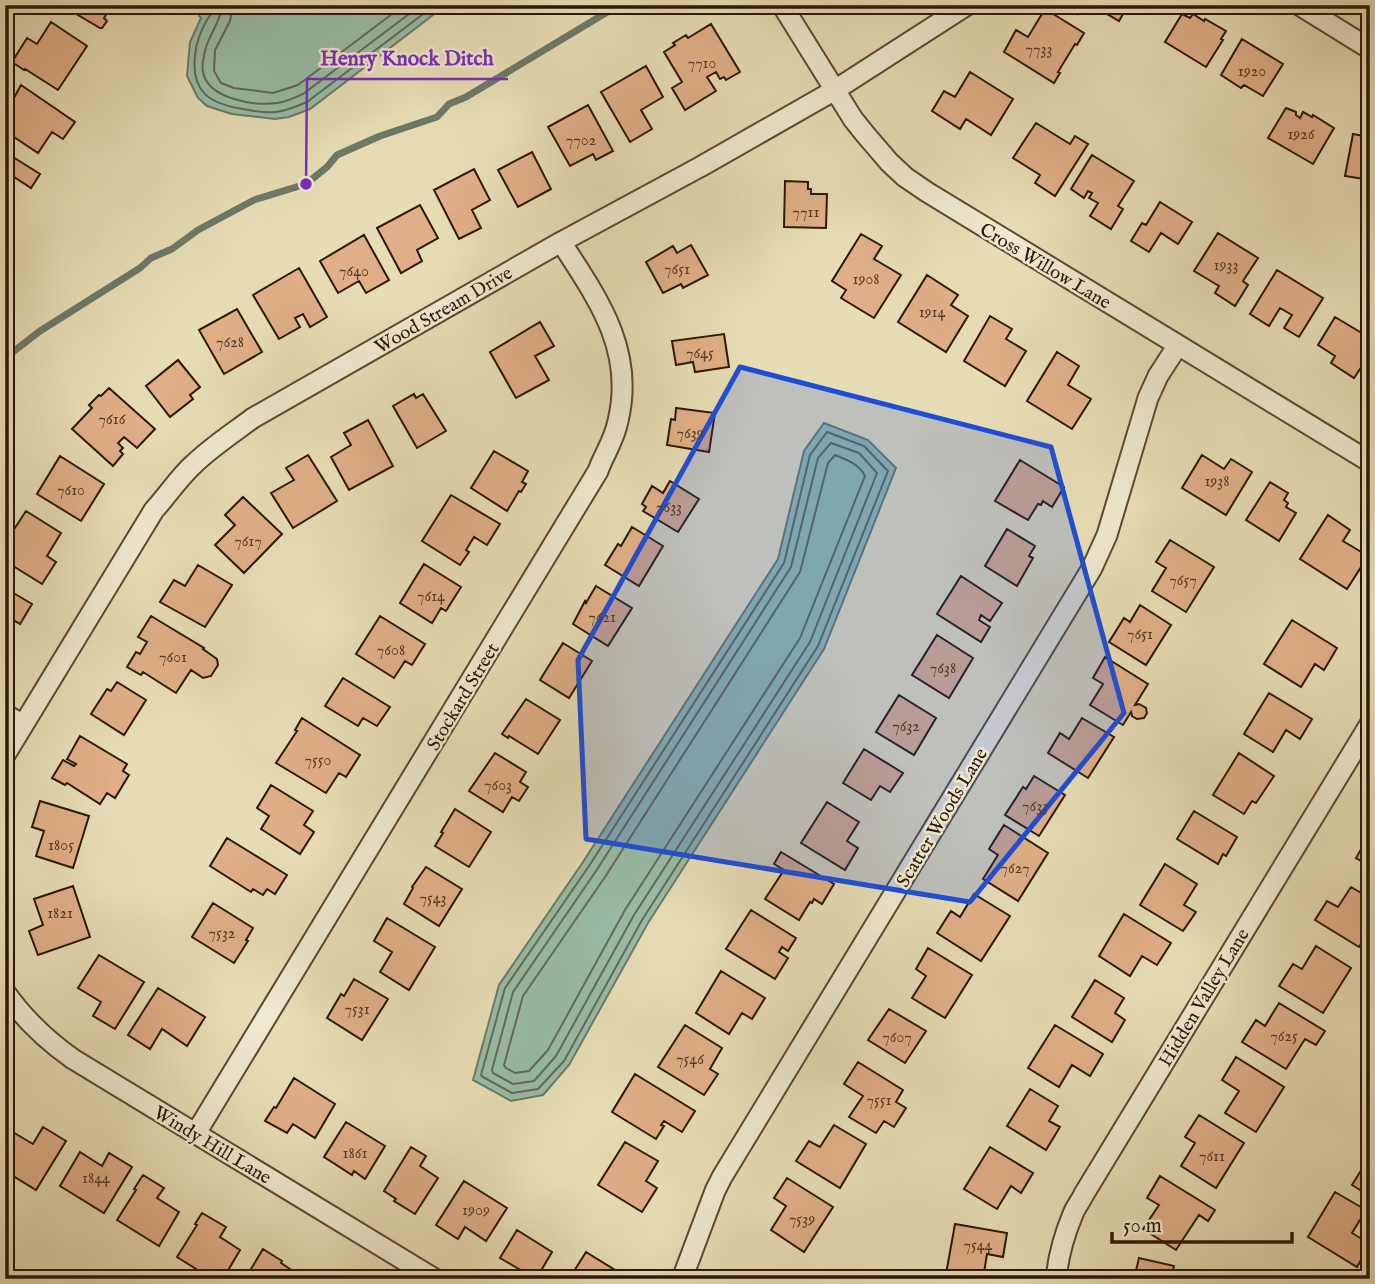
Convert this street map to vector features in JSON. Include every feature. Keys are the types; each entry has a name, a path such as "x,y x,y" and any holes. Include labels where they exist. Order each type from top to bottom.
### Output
{"street":[{"name":"Cross Willow Lane","path":"782,5 853,119 905,177 1370,462"},
{"name":"Wood Stream Drive","path":"23,725 147,520 195,463 227,436 253,418 561,242 835,90 967,5"},
{"path":"1298,5 1370,49"},
{"name":"Stockard Street","path":"196,1133 591,483 612,443 622,394 620,355 602,308 561,242"},
{"name":"Scatter Woods Lane","path":"682,1279 722,1177 1092,568 1107,535 1148,398 1158,376 1178,345"},
{"path":"5,714 23,725 5,755"},
{"name":"Hidden Valley Lane","path":"1056,1279 1064,1238 1073,1213 1370,724"},
{"name":"Windy Hill Lane","path":"5,992 29,1022 72,1059 435,1279"}],"highlighted area":[{"path":"740,367 1051,447 1124,713 970,902 586,839 578,660"}],"water":[{"path":"207,5 446,5 310,109 275,119 232,114 207,106 198,98 187,76 190,42 201,18 199,16 205,13"},
{"path":"824,423 868,440 896,468 824,649 648,923 569,1065 543,1095 511,1101 473,1080 499,985 583,862 778,559 804,451"}],"building":[{"path":"58,5 112,5 104,18 107,21 100,28"},
{"path":"1063,5 1082,5 1077,14"},
{"path":"1092,5 1125,5 1127,7 1119,21"},
{"path":"1045,9 1084,33 1058,72 1060,73 1054,83 1004,52 1016,30 1028,37"},
{"path":"1182,14 1190,18 1193,14 1226,31 1206,67 1165,42"},
{"path":"51,22 87,46 58,90 12,62 27,38 37,44"},
{"path":"711,24 740,72 726,80 724,77 720,79 716,72 707,77 716,91 685,110 672,88 682,82 664,52 686,35 688,38"},
{"path":"1242,39 1283,64 1263,96 1244,85 1241,88 1221,75"},
{"path":"646,66 663,97 641,110 652,129 630,142 601,92"},
{"path":"970,72 1013,99 991,135 966,119 960,129 932,111 944,91 955,97"},
{"path":"21,85 75,122 63,139 52,132 38,153 5,131 5,90 15,96"},
{"path":"588,105 613,151 596,160 593,154 570,166 548,127"},
{"path":"1286,108 1296,112 1300,118 1303,112 1312,117 1313,115 1334,128 1313,164 1268,138"},
{"path":"1036,123 1070,144 1075,136 1088,144 1055,196 1035,183 1040,175 1013,158"},
{"path":"1353,134 1370,137 1370,180 1345,176"},
{"path":"5,152 40,174 31,188 8,173 5,176"},
{"path":"532,152 551,189 518,207 498,170"},
{"path":"1092,155 1134,181 1118,206 1123,209 1111,229 1090,216 1098,203 1089,198 1092,193 1088,191 1084,198 1071,189"},
{"path":"474,169 490,200 472,210 481,228 459,239 434,190"},
{"path":"785,181 808,182 811,194 827,194 826,228 784,227"},
{"path":"1160,202 1192,222 1178,244 1161,233 1149,252 1131,241 1142,223 1146,225"},
{"path":"420,205 438,238 417,250 422,261 401,273 377,228"},
{"path":"1218,233 1258,258 1243,281 1248,285 1235,306 1215,293 1219,286 1194,271"},
{"path":"861,234 882,246 874,259 901,275 874,318 841,298 846,290 832,281"},
{"path":"364,235 389,280 366,293 359,281 338,293 320,261"},
{"path":"691,245 708,275 683,288 681,284 663,293 646,262 673,246 677,253"},
{"path":"299,268 327,317 310,327 303,314 295,318 300,327 279,339 253,295"},
{"path":"1277,270 1323,298 1299,337 1284,328 1292,315 1280,308 1269,326 1250,314"},
{"path":"927,275 958,295 951,305 968,316 946,352 898,322"},
{"path":"237,309 262,352 224,374 199,330"},
{"path":"990,316 1012,329 1006,339 1026,351 1005,386 964,361"},
{"path":"1335,317 1370,338 1370,354 1354,378 1331,363 1335,356 1318,345"},
{"path":"540,322 554,346 535,356 549,380 516,398 490,352"},
{"path":"724,334 729,367 695,372 693,362 676,365 672,341"},
{"path":"1057,352 1079,366 1068,385 1091,399 1072,429 1027,401"},
{"path":"178,360 200,387 190,395 193,399 170,417 146,386"},
{"path":"109,388 155,429 137,448 124,437 118,443 123,448 120,451 123,454 113,466 72,429 92,408 89,405"},
{"path":"414,394 416,398 423,394 446,431 417,448 393,406"},
{"path":"676,408 715,413 709,452 667,445 671,419 675,420"},
{"path":"368,420 393,466 349,490 331,457 351,445 344,433"},
{"path":"494,451 528,471 522,482 526,484 507,511 471,488"},
{"path":"308,455 337,501 293,528 271,493 294,480 286,468"},
{"path":"1202,455 1224,469 1231,459 1252,472 1226,515 1182,488"},
{"path":"60,456 104,484 81,521 37,494"},
{"path":"1020,460 1064,487 1052,507 1043,501 1028,520 995,501"},
{"path":"670,481 699,499 678,532 643,511 646,507 642,504 652,486 663,493"},
{"path":"1270,482 1288,493 1284,500 1288,503 1286,507 1296,513 1279,541 1246,520"},
{"path":"451,495 500,524 487,545 474,537 466,550 469,552 460,565 422,541"},
{"path":"243,497 282,534 244,573 215,545 235,525 225,515"},
{"path":"26,511 61,533 47,556 56,562 42,584 5,561 5,543"},
{"path":"1328,515 1350,530 1343,541 1368,556 1347,589 1300,559"},
{"path":"632,527 663,546 639,586 605,565"},
{"path":"1007,529 1035,546 1029,556 1033,558 1017,586 985,566"},
{"path":"1170,540 1214,567 1186,612 1152,591 1166,568 1156,562"},
{"path":"424,564 461,587 446,611 441,608 432,623 400,603"},
{"path":"198,565 232,585 205,627 160,602 174,580 185,586"},
{"path":"961,576 1002,603 990,621 981,615 979,620 990,627 981,642 937,614"},
{"path":"596,586 632,608 608,646 573,624"},
{"path":"5,588 32,604 20,624 7,616 5,620"},
{"path":"1140,605 1171,625 1146,665 1109,642 1124,618 1130,622"},
{"path":"151,616 204,648 217,659 218,665 211,676 203,678 191,670 176,693 143,672 141,675 127,667 136,652 140,654 147,642 138,637"},
{"path":"380,616 425,644 412,665 405,661 394,678 356,654"},
{"path":"1292,620 1337,648 1324,670 1315,664 1301,687 1264,664"},
{"path":"937,635 973,658 949,698 912,675"},
{"path":"563,643 592,661 569,698 540,680"},
{"path":"1105,657 1148,684 1135,705 1146,708 1144,718 1137,719 1131,712 1123,725 1090,705 1103,684 1093,678"},
{"path":"343,678 390,707 377,726 363,718 358,726 325,706"},
{"path":"117,682 146,700 124,735 91,714 107,689 111,691"},
{"path":"1269,693 1312,719 1300,739 1286,730 1273,752 1244,734"},
{"path":"899,695 936,718 914,755 876,732"},
{"path":"526,699 560,720 538,754 502,734"},
{"path":"302,718 360,755 346,777 339,773 326,793 276,763 297,731 295,730"},
{"path":"1082,718 1114,737 1088,778 1048,753 1060,733 1069,739"},
{"path":"80,736 127,764 123,771 129,775 115,798 107,793 100,804 67,783 65,785 52,778 63,760 74,766 76,764 67,759"},
{"path":"864,749 903,773 890,792 880,786 871,800 843,783"},
{"path":"495,753 526,772 520,782 528,787 519,801 512,797 503,812 469,791"},
{"path":"1239,753 1274,776 1256,803 1252,801 1244,814 1213,795"},
{"path":"1034,776 1065,795 1039,836 1005,815 1023,787 1026,789"},
{"path":"271,785 313,811 304,825 314,832 300,854 261,829 269,816 257,808"},
{"path":"40,801 89,816 73,868 36,856 44,831 32,827"},
{"path":"827,802 859,822 847,841 858,848 845,870 801,843"},
{"path":"455,809 491,832 469,867 435,846"},
{"path":"1194,811 1237,837 1218,864 1177,839"},
{"path":"1004,825 1048,853 1018,901 983,879 998,855 989,849"},
{"path":"227,838 287,875 275,894 267,889 263,895 253,889 251,892 210,866"},
{"path":"1365,842 1370,845 1370,866 1356,858"},
{"path":"781,852 834,884 822,904 814,899 799,920 765,899 784,870 774,864"},
{"path":"1165,864 1197,884 1184,905 1196,912 1183,931 1140,905"},
{"path":"426,867 462,889 439,926 404,904"},
{"path":"73,886 90,937 38,955 29,931 43,925 34,899"},
{"path":"1351,887 1370,898 1370,930 1359,947 1315,920 1327,901 1338,907"},
{"path":"974,894 1010,916 981,961 937,933 951,911 960,917"},
{"path":"213,903 253,928 234,963 192,937"},
{"path":"751,910 796,938 788,951 782,947 779,952 788,958 775,979 726,949"},
{"path":"1124,914 1171,943 1157,965 1142,956 1130,976 1099,956"},
{"path":"387,918 435,947 409,990 380,972 392,952 374,941"},
{"path":"1316,946 1351,968 1323,1013 1279,986 1293,964 1302,969"},
{"path":"928,948 972,975 945,1018 912,998 926,976 916,969"},
{"path":"99,955 144,982 115,1029 93,1016 101,1002 78,988"},
{"path":"721,971 765,998 752,1019 742,1013 729,1034 696,1013"},
{"path":"354,979 388,999 362,1040 327,1018 341,994 344,996"},
{"path":"1095,980 1124,998 1115,1013 1125,1020 1112,1042 1072,1017"},
{"path":"158,988 205,1017 187,1046 162,1029 150,1049 128,1035"},
{"path":"1279,1003 1325,1031 1316,1045 1305,1039 1286,1069 1242,1042 1256,1020 1265,1026"},
{"path":"889,1009 926,1031 905,1063 868,1040"},
{"path":"685,1025 722,1048 710,1069 718,1074 704,1095 658,1067"},
{"path":"1055,1025 1103,1054 1090,1076 1072,1065 1059,1087 1028,1068"},
{"path":"1236,1057 1284,1087 1256,1132 1225,1113 1239,1091 1222,1080"},
{"path":"858,1062 903,1090 896,1102 906,1108 894,1127 884,1121 876,1133 849,1117 863,1096 844,1084"},
{"path":"635,1074 695,1111 682,1132 664,1121 656,1139 612,1112"},
{"path":"294,1078 335,1104 315,1138 293,1124 287,1133 265,1121"},
{"path":"1030,1089 1058,1106 1049,1121 1060,1127 1046,1150 1007,1126"},
{"path":"1199,1115 1244,1143 1216,1188 1181,1166 1195,1143 1185,1137"},
{"path":"346,1122 385,1146 365,1179 354,1171 352,1175 324,1157"},
{"path":"834,1125 866,1144 840,1188 796,1161 809,1141 820,1147"},
{"path":"43,1127 66,1141 36,1190 5,1171 5,1141 11,1131 33,1144"},
{"path":"625,1142 658,1161 646,1181 657,1188 642,1212 598,1185"},
{"path":"411,1147 426,1156 420,1166 438,1178 415,1214 384,1191"},
{"path":"990,1147 1033,1173 1021,1193 1011,1186 997,1209 964,1189"},
{"path":"80,1152 102,1166 109,1153 132,1167 104,1213 60,1186"},
{"path":"1370,1156 1370,1196 1352,1185"},
{"path":"143,1175 164,1188 157,1198 179,1212 159,1246 117,1220"},
{"path":"1160,1176 1215,1210 1208,1221 1199,1215 1176,1250 1143,1229 1159,1205 1147,1198"},
{"path":"787,1178 833,1207 804,1252 771,1230 786,1206 774,1198"},
{"path":"464,1181 507,1208 486,1241 465,1227 458,1239 436,1225"},
{"path":"1335,1192 1366,1210 1352,1233 1370,1244 1357,1267 1308,1237"},
{"path":"202,1213 226,1227 220,1237 240,1250 223,1279 212,1279 177,1257"},
{"path":"955,1224 1007,1233 1003,1257 987,1254 983,1279 946,1274"},
{"path":"517,1230 552,1252 536,1279 500,1258"},
{"path":"263,1249 290,1269 284,1279 245,1279"},
{"path":"586,1252 620,1273 616,1279 569,1279"},
{"path":"1139,1258 1174,1266 1171,1279 1134,1279"}],"waterway":[{"path":"5,358 40,331 198,230 254,200 306,184 337,155 380,136 437,117 449,104 466,97 619,5"}],"place":[{"name":"Henry Knock Ditch","path":"306,184"}]}
